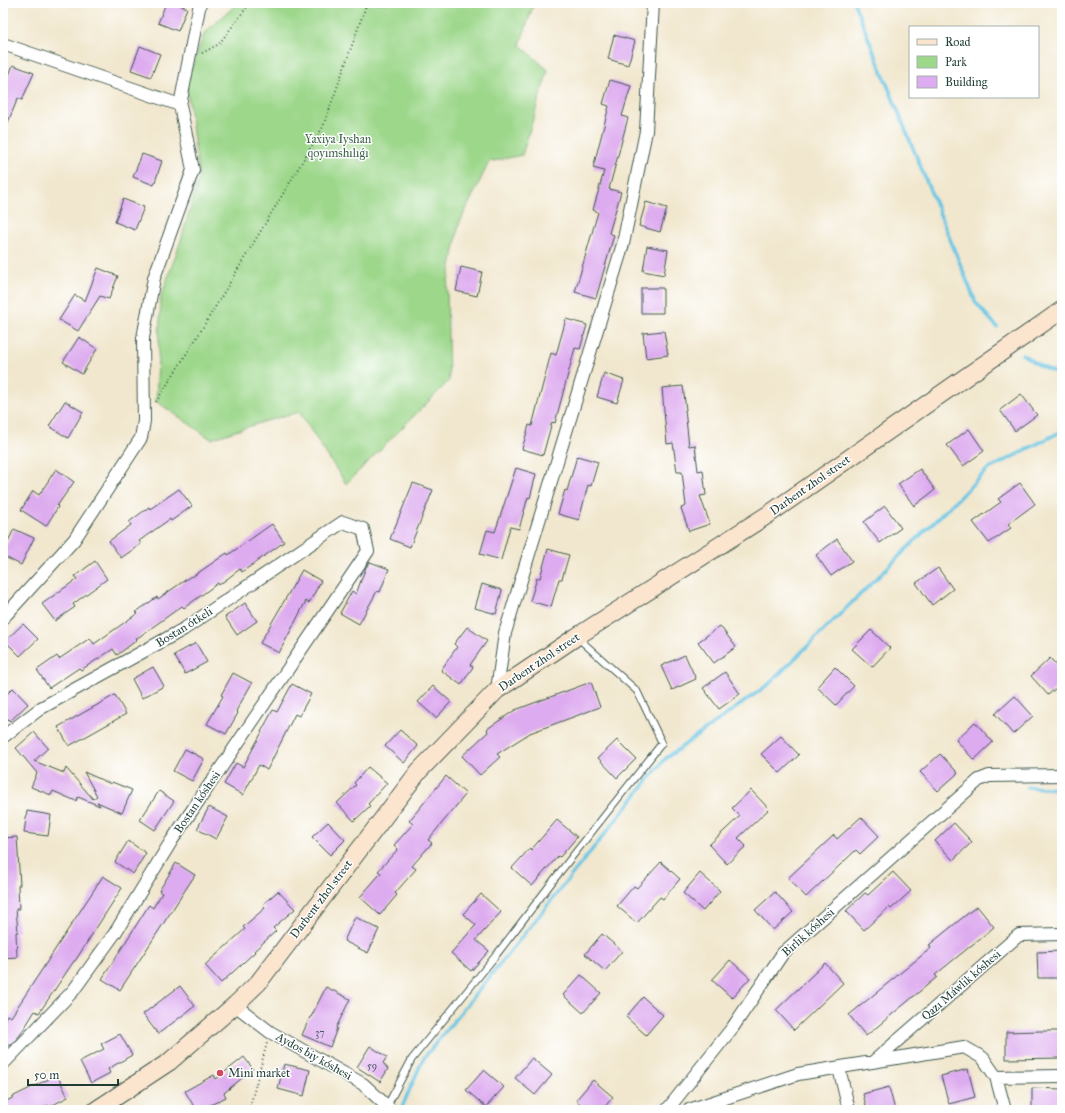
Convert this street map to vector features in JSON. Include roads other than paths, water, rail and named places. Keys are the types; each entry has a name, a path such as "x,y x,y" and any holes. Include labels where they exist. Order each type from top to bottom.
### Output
{"main road":[{"name":"Darbent zhol street","path":"96,1110 169,1062 258,983 419,771 497,690 576,636 769,514 1062,310"}],"street":[{"path":"3,618 74,540 141,438 144,421 143,338 154,278 193,170 180,105 200,3"},
{"path":"497,690 505,633 624,244 646,131 653,3"},
{"path":"3,44 180,105"},
{"name":"Bostan ótkeli","path":"3,737 41,708 184,629 343,522 363,529"},
{"name":"Bostan kóshesi","path":"3,1064 73,991 115,933 172,840 368,550 363,529"},
{"name":"Birlik kóshesi","path":"667,1110 732,1027 783,953 979,780 989,776 1062,775"},
{"name":"Qazı Máwlik kóshesi","path":"872,1063 1019,935 1062,934"},
{"name":"Aydos biy kóshesi","path":"235,1005 270,1032 363,1084 389,1108"},
{"path":"694,1109 798,1074 964,1047 983,1058 996,1077 1005,1110"},
{"path":"839,1068 849,1110"},
{"path":"996,1077 1062,1076"}],"lane":[{"path":"389,1108 412,1059 497,954 560,871 662,743 636,691 576,636"}],"waterway":[{"path":"854,3 976,303 997,327"},
{"path":"1022,354 1040,366 1059,374 1062,380"},
{"path":"402,1107 423,1059 665,759 769,684 987,470 1062,431"},
{"path":"1027,787 1062,789"}],"place":[{"name":"Mini market","path":"220,1073"}],"park label":[{"name":"Yaxiya Iyshan qoyımshılıǵı","path":"338,146"}]}
